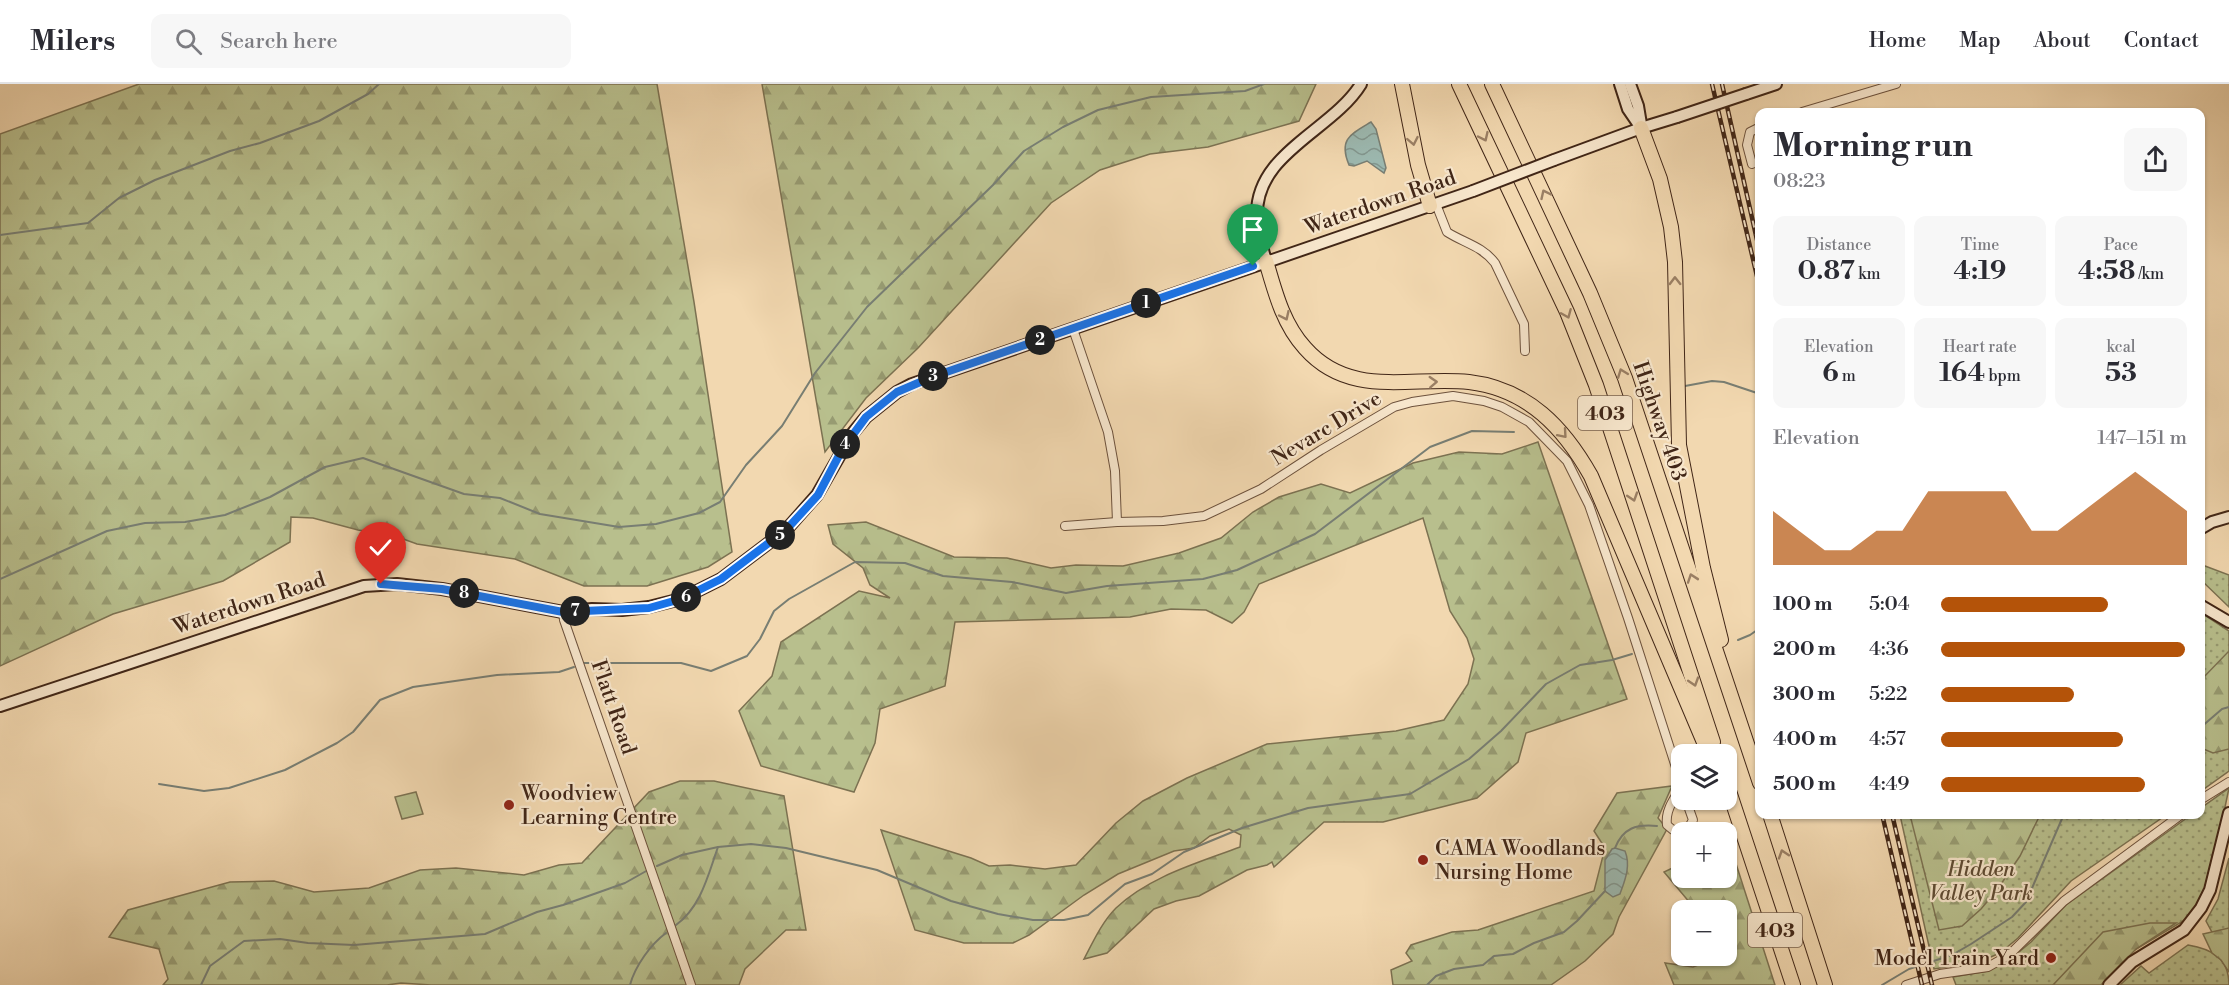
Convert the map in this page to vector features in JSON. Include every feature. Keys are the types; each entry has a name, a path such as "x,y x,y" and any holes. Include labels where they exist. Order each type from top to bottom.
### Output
{"highway":[{"path":"1402,84 1418,165 1433,205"},
{"name":"403","path":"1460,84 1567,312 1596,386 1715,744"},
{"name":"Highway 403","path":"1492,84 1590,293 1624,378 1755,768"},
{"path":"1641,128 1660,179 1671,227 1679,445 1704,568 1750,753"},
{"path":"1266,261 1284,317 1306,349 1325,366 1347,376 1374,382 1469,382 1490,387 1518,397 1561,431 1591,476 1705,744"},
{"path":"1731,810 1758,876"},
{"name":"403","path":"1736,810 1793,985"},
{"name":"403","path":"1772,819 1825,985"}],"main road":[{"path":"1266,261 1257,216 1259,194 1266,178 1282,158 1340,109 1361,84"},
{"path":"1620,84 1628,110 1641,128"},
{"path":"1630,84 1638,106 1641,128"},
{"name":"Waterdown Road","path":"0,706 364,586 398,584 442,589 563,612 649,608 681,599 721,579 786,530 806,511 818,495 852,434 866,417 882,403 912,384 1473,191 1641,128 1776,84"},
{"path":"2205,526 2229,517"},
{"path":"2205,607 2229,622"},
{"path":"2109,985 2132,962 2184,930 2201,908 2210,890 2229,813"}],"street":[{"path":"1815,108 1896,84"},
{"path":"1752,164 1747,145 1750,132 1755,130"},
{"path":"1433,205 1447,232 1474,245 1489,255 1495,263 1524,324 1525,351"},
{"path":"1073,329 1108,432 1115,471 1117,522"},
{"name":"Nevarc Drive","path":"1065,526 1163,521 1204,516 1261,489 1394,407 1453,396 1484,401 1516,413 1529,422 1568,461 1589,505 1671,752"},
{"name":"Flatt Road","path":"563,612 691,985"},
{"path":"2205,797 2229,782"},
{"path":"1671,807 1666,817 1667,825 1681,832 1689,827 1693,820 1690,810"},
{"path":"1906,985 1940,974 1988,967 2009,955 2064,901 2175,819"}],"green space":[{"path":"139,84 657,84 694,302 732,552 708,567 647,586 584,586 515,559 417,544 395,536 358,530 313,518 291,517 290,542 223,581 113,614 0,666 0,134"},
{"path":"762,84 1316,84 1299,121 1208,147 1150,154 1100,170 1051,203 918,348 866,398 825,452"},
{"path":"1538,442 1627,699 1526,733 1518,762 1477,798 1383,822 1324,822 1274,867 1272,862 1247,870 1199,896 1154,909 1107,953 1084,959 1102,926 1116,908 1129,897 1159,879 1240,847 1241,835 1229,829 1210,836 1194,848 1174,851 1118,874 1084,895 1029,935 1013,943 964,943 915,930 881,830 971,858 989,866 1010,865 1045,869 1076,865 1116,823 1143,801 1187,778 1267,744 1396,731 1444,720 1468,684 1474,659 1467,638 1450,611 1423,518 1259,584 1244,612 1232,623 1206,610 1171,609 1130,617 955,622 945,686 880,709 875,743 854,792 761,766 739,711 772,676 781,642 859,591 890,598 870,585 863,568 833,544 828,525 866,522 954,557 1007,558 1051,568 1076,565 1123,566 1179,553 1221,538 1253,512 1279,497 1321,484 1350,493 1413,463 1459,452 1502,454"},
{"path":"2205,566 2229,575 2229,607 2205,584"},
{"path":"2205,615 2229,631 2229,771 2205,788"},
{"path":"2229,651 2229,749 2213,753 2205,750 2205,676"},
{"path":"680,781 714,781 784,796 806,930 786,930 745,969 739,985 431,985 401,983 387,985 163,985 168,979 159,949 109,937 128,910 230,882 274,881 314,892 369,888 420,870 456,868 524,875 559,865 582,863 649,792"},
{"path":"1671,786 1658,818 1667,829 1619,917 1613,934 1585,961 1551,985 1393,985 1391,970 1412,961 1406,953 1411,945 1452,932 1478,930 1594,891 1605,848 1594,831 1617,793"},
{"name":"Hidden Valley Park","path":"2229,788 2212,869 2199,905 2185,920 2131,952 2100,985 1956,985 1953,977 1988,971 2013,957 2031,942 2066,905 2185,819 2205,819 2205,805"},
{"path":"416,792 423,814 402,819 395,797"},
{"name":"Hidden Valley Park","path":"1901,819 2160,819 2071,881 2018,938 2000,953 1979,962 1934,969"},
{"path":"1911,819 2038,819 2020,856 1981,909 1962,926 1939,930"},
{"path":"2229,858 2229,964 2206,921 2218,899"},
{"path":"1737,867 1775,985 1674,985 1665,963 1671,964 1671,966 1693,967 1737,966 1737,900 1688,900 1677,888 1737,888"},
{"path":"1671,869 1671,880 1664,872"},
{"path":"2150,923 2176,923 2136,949 2101,985 2053,985 2103,932"},
{"path":"2229,928 2229,972 2221,960 2212,953 2203,934"},
{"path":"2188,945 2205,949 2218,956 2226,968 2229,985 2120,985 2141,966 2149,973"}],"water":[{"path":"1371,122 1376,129 1386,168 1384,173 1367,161 1354,166 1349,165 1346,156 1348,138"},
{"path":"1615,848 1625,851 1627,868 1620,894 1613,897 1605,891 1605,860"}],"waterway":[{"path":"0,235 88,223 119,198 155,180 230,151 260,143 319,121 368,94 379,84"},
{"path":"0,579 107,531 145,523 185,522 225,515 270,497 325,467 363,458 464,494 500,498 540,514 619,527 656,524 699,513 720,502 746,465 782,426 815,373 867,307 993,185 1024,151 1063,127 1098,110 1151,97 1245,91 1264,84"},
{"path":"1685,386 1712,381 1724,382 1755,392"},
{"path":"584,663 681,663 711,671 747,656 760,639 774,611 789,599 855,562 905,563 943,576 1012,582 1066,593 1107,586 1203,579 1237,570 1315,534 1430,447 1472,431 1514,432"},
{"path":"1738,640 1755,632"},
{"path":"657,866 682,855 718,847 751,844 786,848 877,870 951,901 998,914 1033,920 1064,920 1088,915 1125,884 1152,874 1184,852 1242,828 1308,808 1410,794 1469,759 1501,731 1546,684 1580,665 1632,654"},
{"path":"159,784 204,791 229,788 285,770 353,732 380,700 413,687 497,675 559,672 574,667"},
{"path":"2205,724 2222,709 2229,707"},
{"path":"1882,985 1909,969 1952,955 2012,917 2026,902 2062,819"},
{"path":"1615,848 1622,836 1631,829 1657,826"},
{"path":"676,925 685,918 698,900 718,847"},
{"path":"201,985 210,966 244,941 280,939 354,945 485,934 537,912 625,883 648,870"},
{"path":"1427,985 1436,976 1454,969 1483,965 1494,956 1513,954 1564,932 1605,891"},
{"path":"630,985 644,956 666,933"}],"railway":[{"path":"1712,84 1755,268"},
{"path":"1722,84 1755,231"},
{"path":"1883,819 1922,985"},
{"path":"1893,819 1932,985"}],"place":[{"name":"Woodview Learning Centre","path":"509,805"},
{"name":"CAMA Woodlands Nursing Home","path":"1423,860"},
{"name":"Model Train Yard","path":"2051,958"}],"route":[{"path":"381,584 442,589 563,612 649,608 681,599 721,579 786,530 806,511 818,495 852,434 866,417 897,392 912,384 1253,266"}]}
